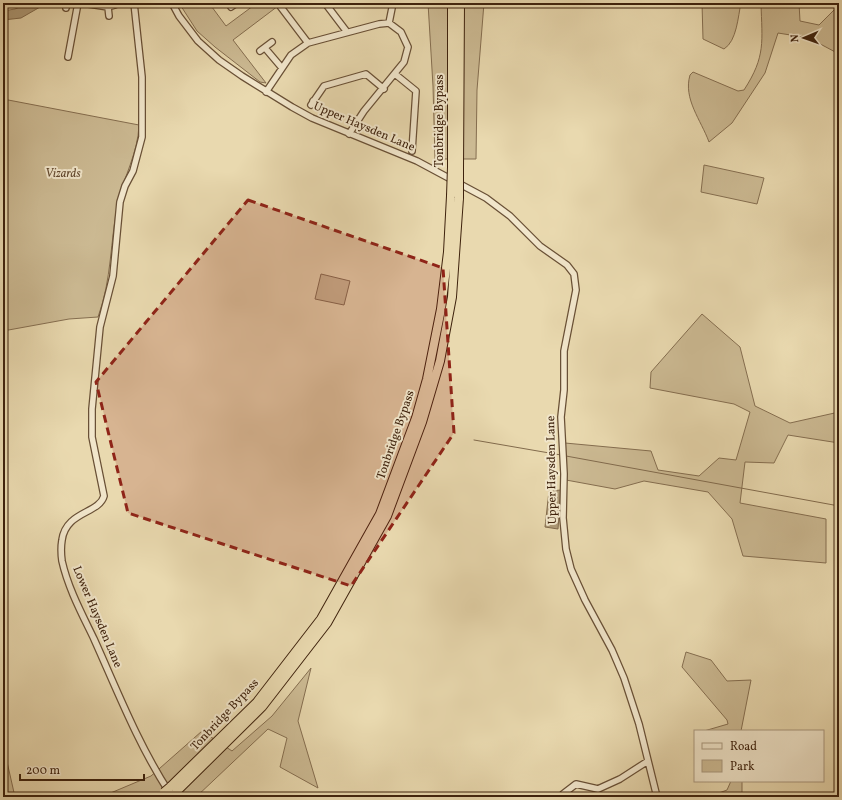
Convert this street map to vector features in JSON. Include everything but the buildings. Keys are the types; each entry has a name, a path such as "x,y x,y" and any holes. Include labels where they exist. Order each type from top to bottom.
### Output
{"highway":[{"name":"Tonbridge Bypass","path":"452,3 456,168"},
{"name":"Tonbridge Bypass","path":"168,794 256,702 321,619 380,514 416,418 427,379 441,309 455,197 460,80 460,3"},
{"path":"460,80 466,3"}],"street":[{"path":"68,57 78,3"},
{"path":"82,3 108,7 114,5"},
{"name":"Lower Haysden Lane","path":"134,3 142,76 142,137 133,171 125,186 120,202 113,276 100,327 92,409 92,437 104,496 99,504 75,518 68,525 64,533 61,552 68,582 81,614 168,794"},
{"name":"Upper Haysden Lane","path":"172,3 179,16 198,41 219,60 266,92 292,107 349,134 417,161 486,198 510,216 540,246 563,262 574,274 576,290 564,351 564,390 561,417 564,474 563,518 566,549 571,569 582,594 612,650 624,678 634,708 657,797"},
{"path":"325,3 347,32"},
{"path":"389,23 394,3"},
{"path":"277,4 308,43"},
{"path":"108,7 109,16"},
{"path":"266,92 291,55 308,43 347,32 389,23 401,32 408,47 404,62 384,89 364,111 349,134"},
{"path":"272,42 262,49 282,68"},
{"path":"320,106 312,103 324,86 357,75 366,74 384,89"},
{"path":"395,74 416,91 412,151"},
{"path":"562,797 563,794 576,784 598,789 620,779 648,761"}],"highlighted area":[{"path":"248,200 443,268 454,433 351,586 128,513 96,382"}],"green space":[{"path":"179,3 209,3 226,26 257,3 267,3 269,5 282,3 233,40 266,83 260,82 197,31"},
{"path":"428,3 484,3 477,90 476,159 435,159 433,86"},
{"path":"702,3 741,3 738,21 732,40 724,49 703,39"},
{"path":"761,3 799,3 800,21 819,25 839,5 839,54 809,38 778,33 765,73 732,123 709,142 691,101 688,84 690,75 693,72 738,91 744,90 756,68 761,48"},
{"name":"Vizards","path":"3,99 139,125 136,145 118,202 106,288 98,317 69,319 3,331"},
{"path":"704,165 764,178 757,204 701,192"},
{"path":"321,274 350,281 344,305 315,299"},
{"path":"702,314 740,347 755,406 790,423 839,412 839,443 788,435 774,463 745,462 740,503 826,519 826,563 743,556 732,519 708,492 644,481 615,489 566,480 565,443 651,451 658,470 699,476 719,458 736,460 750,412 734,404 650,388 651,372"},
{"path":"686,652 711,660 727,681 751,680 741,730 707,730 728,724 727,720 682,667"},
{"path":"311,668 298,721 318,788 280,767 287,738 268,729 196,797 101,797 151,776 202,731 232,751 272,716"},
{"path":"3,744 15,797 3,797"},
{"path":"731,782 742,782 742,797 708,797 727,790"}],"water":[{"path":"29,3 47,3 21,18 3,20 3,11 15,9"},
{"path":"561,490 558,529 545,527 549,491"}],"waterway":[{"path":"137,4 168,7"},
{"path":"474,440 561,455"},
{"path":"566,456 839,506"}]}
